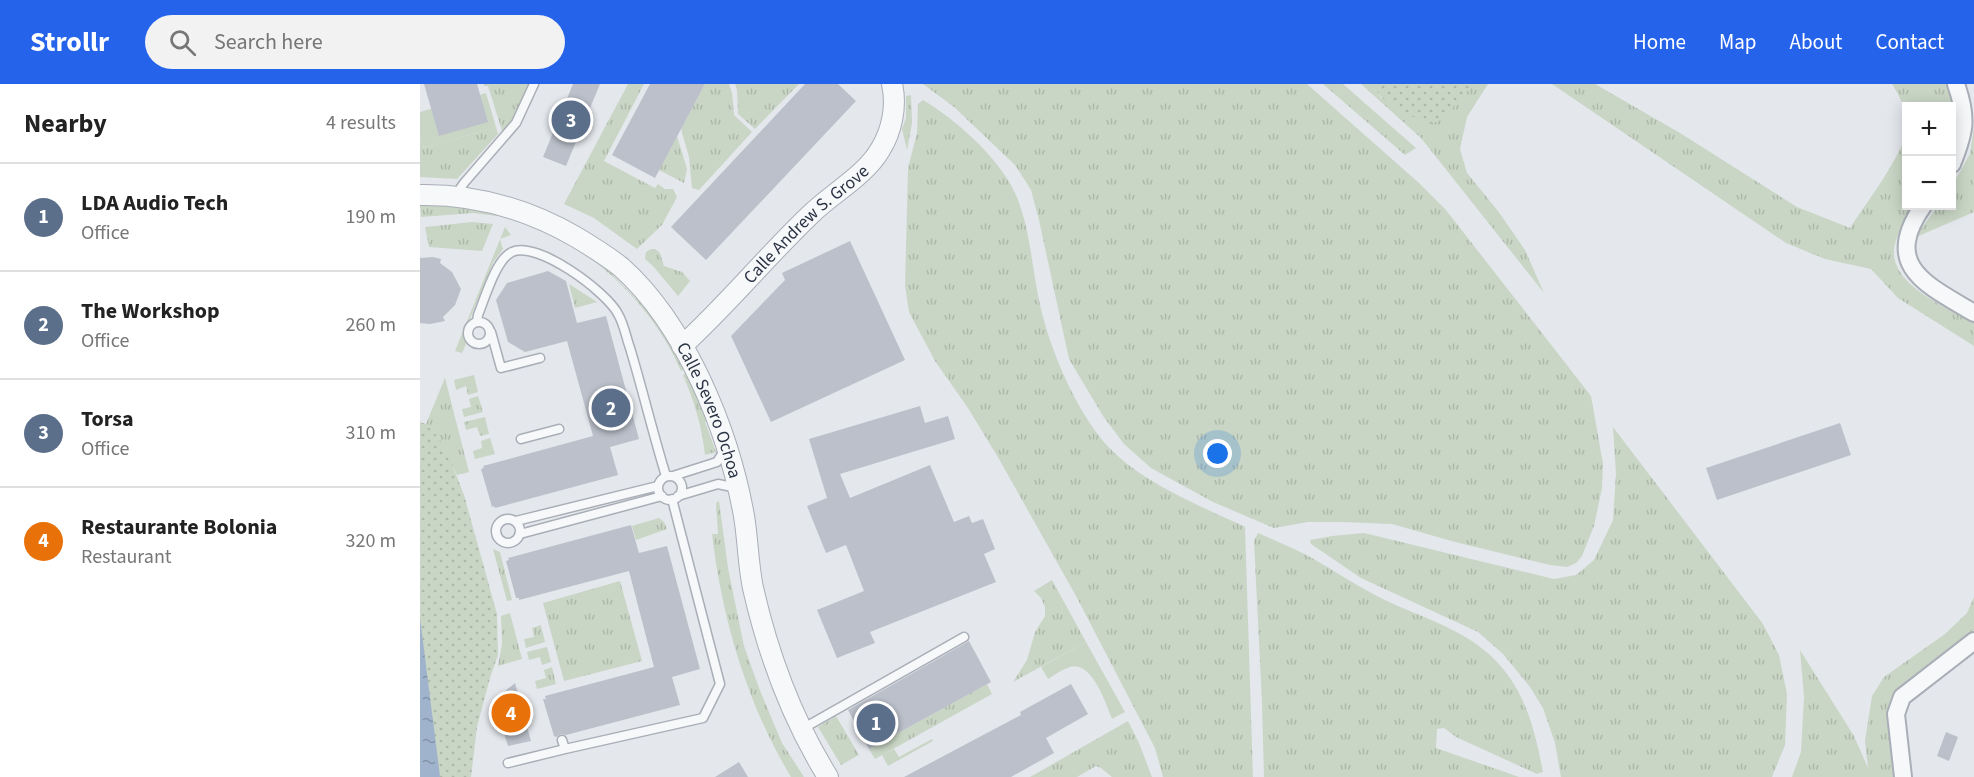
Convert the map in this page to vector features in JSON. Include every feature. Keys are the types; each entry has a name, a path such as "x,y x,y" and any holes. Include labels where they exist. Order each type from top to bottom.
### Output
{"street":[{"name":"Calle Andrew S. Grove","path":"682,346 706,325 782,242 821,204 868,167 880,151 889,132 894,111 892,84"},
{"path":"1955,156 1964,134 1962,102 1956,84"},
{"name":"Calle Severo Ochoa","path":"420,195 441,195 494,203 555,225 591,246 621,268 652,302 682,346 714,409 727,446 737,488 743,515 752,586 776,672 810,749 828,777"},
{"path":"1920,210 1914,219 1906,245 1910,265 1916,275 1931,287 1974,313"},
{"path":"1903,777 1896,714 1902,697 1974,641"}],"lane":[{"path":"454,197 516,123 534,84"},
{"path":"491,332 488,340 481,344 471,341 468,331 477,321 501,261 513,251 524,250 538,253 592,285 618,313 669,476"},
{"path":"477,321 488,325 501,368 540,358"},
{"path":"521,439 560,429"},
{"path":"662,496 658,489 661,480 717,462 727,446"},
{"path":"669,476 679,480 682,485 675,498"},
{"path":"520,534 662,496 675,498 718,484 737,488"},
{"path":"516,521 520,530 517,539 508,543 503,542 496,534 496,529 501,521 506,519 516,521 658,486"},
{"path":"508,763 564,745 703,718 720,684 675,498"},
{"path":"802,730 963,637"}],"green space":[{"path":"484,84 529,84 514,120 502,131 488,86"},
{"path":"628,84 644,84 604,161 655,188 658,184 665,189 673,189 677,197 662,225 637,249 594,218 564,204"},
{"path":"705,84 729,84 734,115 752,132 699,190 692,188 689,157 681,129"},
{"path":"735,84 799,84 755,129 738,114"},
{"path":"923,84 1307,84 1419,183 1446,210 1591,396 1603,464 1602,488 1594,526 1582,556 1576,563 1567,567 1550,565 1392,524 1308,522 1274,528 1213,502 1151,468 1124,444 1103,416 1069,359 1031,190 1015,165 954,107"},
{"path":"1323,84 1343,84 1416,148 1405,155"},
{"path":"1361,84 1370,84 1382,99 1397,84 1488,84 1467,117 1460,149 1467,173 1498,211 1525,250 1544,293 1421,138"},
{"path":"1370,84 1474,84 1441,120 1429,124 1389,104"},
{"path":"1552,84 1595,84 1680,133 1797,207 1850,228 1891,166 1902,145 1902,210 1913,210 1896,240 1894,252 1896,264 1912,286 1974,323 1974,346 1898,298 1871,269 1825,259 1786,243"},
{"path":"1892,84 1948,84 1953,102 1902,102 1902,104"},
{"path":"486,93 496,127 424,148 420,136 420,112"},
{"path":"911,95 912,123 907,150 902,129 906,118 906,96"},
{"path":"923,100 948,117 984,149 1011,185 1018,199 1027,230 1045,325 1064,376 1089,423 1113,452 1147,478 1245,527 1253,777 1163,777 1155,748 1076,596 999,459 968,408 935,361 909,312 905,286 908,168 917,133 918,104"},
{"path":"1974,126 1974,212 1914,238 1935,210 1956,210 1956,179 1970,154"},
{"path":"496,127 498,134 457,179 420,177 420,136 424,148"},
{"path":"677,136 687,169 684,183 659,170"},
{"path":"420,203 441,203 498,212 497,216 473,213 421,217"},
{"path":"510,216 558,235 607,269 651,314 685,368 681,371 659,330 645,311 613,277 576,248 539,229 509,218"},
{"path":"472,222 493,224 482,251 429,247 425,227"},
{"path":"505,227 511,235 500,239"},
{"path":"500,239 503,249 493,263 464,333 466,344 462,353 455,351"},
{"path":"651,249 660,253 664,266 682,272 690,281 678,296 645,259 646,252"},
{"path":"569,284 597,302 575,308"},
{"path":"687,373 708,420 705,422 716,452 705,455 697,414 683,375"},
{"path":"474,375 478,392 468,395 466,386 456,390 454,380"},
{"path":"445,378 469,472 457,475 439,438 426,424"},
{"path":"478,396 483,412 464,417 462,409 471,407 469,399"},
{"path":"485,417 489,434 480,436 477,427 466,430 464,422"},
{"path":"420,422 426,424 439,438 450,459 464,495 497,614 498,655 477,727 471,777 420,777"},
{"path":"1613,427 1763,624 1779,655 1787,694 1785,745 1772,777 1561,777 1555,743 1543,708 1530,687 1503,654 1478,632 1361,578 1311,544 1310,540 1364,533 1554,579 1576,575 1594,560 1613,520 1616,474"},
{"path":"490,438 495,454 475,459 473,451 482,448 481,441"},
{"path":"719,501 728,568 744,646 782,743 804,777 791,777 775,749 749,690 739,660 716,566 712,534 718,534 716,503"},
{"path":"659,518 667,529 636,540 632,526"},
{"path":"1258,533 1312,558 1386,601 1456,632 1485,651 1511,679 1520,696 1534,732 1543,772 1537,774 1456,737 1444,728 1437,729 1436,748 1519,777 1264,777 1254,541"},
{"path":"493,549 500,552 512,600 507,601"},
{"path":"1052,580 1086,642 1013,682 1027,660 1035,632 1045,616 1045,607 1041,598 1034,591"},
{"path":"620,581 642,661 564,681 543,603"},
{"path":"1974,597 1974,630 1954,650 1918,675 1893,744 1893,777 1792,777 1801,752 1804,697 1800,650 1854,736 1868,768 1865,741 1872,696 1884,677 1945,634 1967,613"},
{"path":"510,613 522,659 498,666 502,644 501,616"},
{"path":"541,625 545,642 526,648 524,639 534,637 532,628"},
{"path":"1086,642 1125,712 1112,719 1102,694 1085,670 1070,667 1048,679 1041,667"},
{"path":"547,647 551,662 542,665 540,657 529,660 527,652"},
{"path":"552,667 556,684 537,689 535,681 546,678 544,670"},
{"path":"987,684 992,694 875,759 869,749"},
{"path":"836,716 859,755 841,765 818,727"},
{"path":"1128,721 1152,777 1112,777 1096,766 1077,777 1030,777"},
{"path":"932,739 933,741 888,766 882,755 894,749 899,757"}],"water":[{"path":"420,618 439,768 440,777 420,777"}],"building":[{"path":"424,84 477,84 488,122 439,136"},
{"path":"573,84 600,84 566,166 543,157"},
{"path":"650,84 705,84 655,178 612,155"},
{"path":"805,84 838,84 856,101 706,260 671,227"},
{"path":"850,241 905,360 771,422 731,336 785,280 782,273"},
{"path":"420,258 441,259 440,263 452,272 461,289 455,305 443,317 445,321 420,323"},
{"path":"548,271 566,281 577,323 606,316 639,439 610,447 618,475 495,508 492,507 481,469 484,468 483,466 593,436 567,341 525,352 508,342 496,300 507,283"},
{"path":"920,406 925,423 948,416 955,439 840,474 850,498 930,465 954,522 969,516 972,523 983,519 995,549 984,554 996,582 870,632 875,643 837,658 817,610 864,591 846,545 826,553 807,506 827,498 809,439"},
{"path":"1840,423 1851,455 1717,500 1706,468"},
{"path":"631,525 639,553 667,546 700,669 672,677 680,705 556,737 543,699 546,699 545,696 654,667 629,571 519,600 516,598 506,561 509,560 508,558"},
{"path":"969,641 991,682 869,749 848,710"},
{"path":"515,683 531,741 508,746 503,730 498,731 498,715 504,692"},
{"path":"1071,684 1088,714 1046,738 1054,753 1011,777 904,777 1021,715 1020,712"},
{"path":"1946,732 1958,737 1949,761 1937,756"},
{"path":"739,762 748,777 715,777"}],"place":[{"name":"Torsa","path":"571,120"},
{"name":"The Workshop","path":"611,408"},
{"name":"Restaurante Bolonia","path":"511,713"},
{"name":"LDA Audio Tech","path":"876,723"}]}
